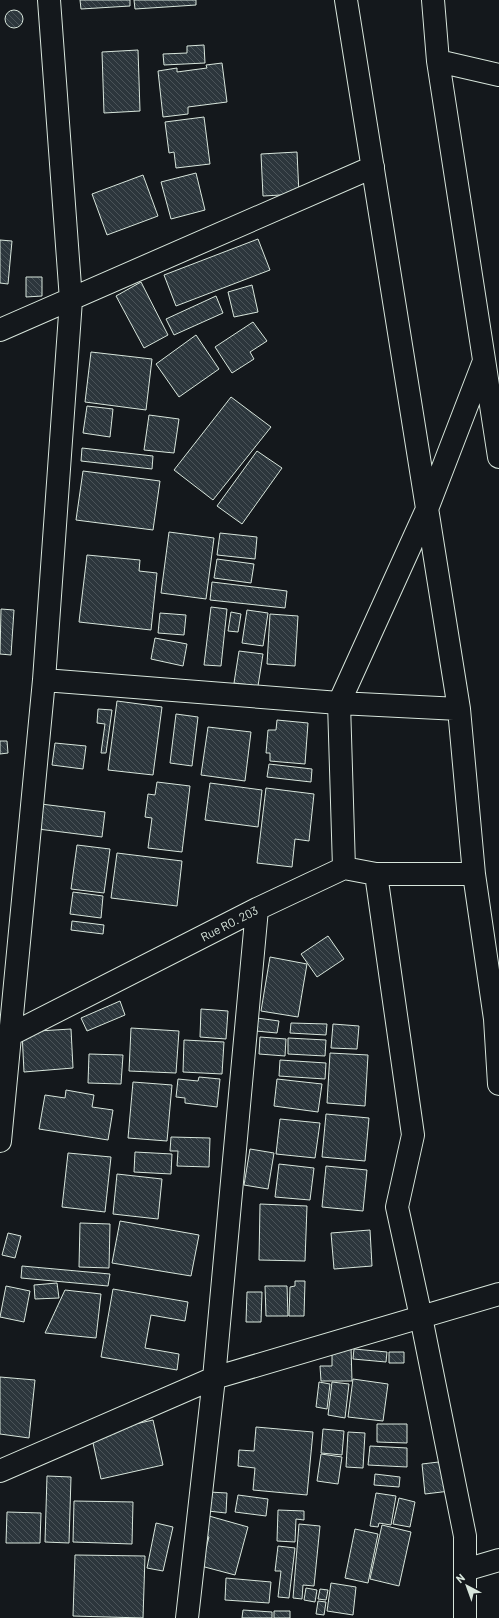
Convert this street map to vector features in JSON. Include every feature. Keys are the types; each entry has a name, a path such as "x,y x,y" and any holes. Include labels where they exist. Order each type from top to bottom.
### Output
{"street":[{"path":"0,1141 5,1037 44,680 71,300 49,0"},
{"path":"346,0 459,709 474,874 497,1018 499,1084"},
{"path":"433,0 438,62 499,457"},
{"path":"438,62 499,75"},
{"path":"0,330 373,167"},
{"path":"474,874 376,874 344,868 339,703 427,509 484,361"},
{"path":"44,680 339,703 459,709"},
{"name":"Rue RO. 203","path":"5,1037 257,909 344,868"},
{"path":"376,874 413,1135 397,1207 422,1317 465,1536 465,1618"},
{"path":"187,1618 214,1378 257,909"},
{"path":"0,1471 214,1378 499,1294"},
{"path":"465,1570 499,1560"}],"building":[{"path":"80,0 130,0 130,6 81,9"},
{"path":"134,0 196,0 196,5 135,9"},
{"path":"14,10 20,13 23,19 20,25 14,28 8,25 5,19 8,13"},
{"path":"204,45 205,63 164,65 163,54 187,53 187,46"},
{"path":"138,50 140,111 104,113 102,52"},
{"path":"222,63 227,102 188,107 188,114 163,117 158,71 177,68 177,72 207,68 206,65"},
{"path":"204,117 210,164 176,168 174,152 169,153 165,122"},
{"path":"297,152 299,194 263,196 261,154"},
{"path":"196,173 205,210 171,219 161,182"},
{"path":"143,175 158,216 107,235 92,194"},
{"path":"258,239 270,270 176,306 164,275"},
{"path":"0,240 12,241 8,284 0,283"},
{"path":"26,277 42,277 42,296 26,297"},
{"path":"141,282 168,335 144,348 116,296"},
{"path":"252,285 258,312 234,317 228,292"},
{"path":"216,296 223,313 174,335 166,319"},
{"path":"253,322 267,341 250,352 254,359 232,373 215,347"},
{"path":"196,335 219,369 179,397 156,364"},
{"path":"91,352 152,359 146,410 85,402"},
{"path":"231,397 271,427 213,500 174,470"},
{"path":"87,406 113,409 110,437 83,433"},
{"path":"149,415 179,419 174,453 144,450"},
{"path":"82,448 153,456 152,469 81,461"},
{"path":"257,451 282,468 242,524 217,506"},
{"path":"83,471 160,481 153,530 76,520"},
{"path":"169,532 214,538 206,599 161,593"},
{"path":"220,533 257,537 255,559 217,555"},
{"path":"87,555 140,560 139,571 157,573 151,630 79,622"},
{"path":"217,559 254,564 251,583 214,578"},
{"path":"212,582 287,591 285,608 210,600"},
{"path":"211,607 227,609 221,666 204,665"},
{"path":"1,609 14,610 11,655 0,654"},
{"path":"247,610 268,613 263,646 242,643"},
{"path":"231,612 241,614 238,632 228,631"},
{"path":"160,613 186,615 184,635 158,633"},
{"path":"270,614 298,616 295,666 267,664"},
{"path":"155,638 187,644 183,666 151,659"},
{"path":"239,651 263,654 258,686 234,683"},
{"path":"117,701 162,707 153,775 108,770"},
{"path":"98,709 112,710 106,753 101,753 105,724 97,723"},
{"path":"176,714 198,717 192,766 170,763"},
{"path":"277,720 308,723 305,764 270,761 270,753 266,753 268,730 276,730"},
{"path":"208,727 251,732 245,781 201,775"},
{"path":"0,741 7,741 8,753 0,754"},
{"path":"55,743 86,746 83,769 52,765"},
{"path":"269,764 312,769 311,782 267,777"},
{"path":"157,782 190,786 182,852 148,848 152,818 145,817 148,794 155,795"},
{"path":"210,783 262,790 258,827 205,820"},
{"path":"266,788 314,794 309,841 295,839 292,867 257,863"},
{"path":"41,804 105,812 102,837 38,829"},
{"path":"77,845 110,849 104,893 71,889"},
{"path":"117,853 182,861 177,906 111,898"},
{"path":"73,892 103,896 101,918 70,914"},
{"path":"72,921 104,925 103,934 71,930"},
{"path":"328,936 344,959 317,977 301,954"},
{"path":"270,957 307,964 298,1017 261,1011"},
{"path":"120,1001 125,1015 87,1031 81,1018"},
{"path":"201,1009 228,1011 226,1039 200,1037"},
{"path":"257,1018 279,1021 277,1033 256,1031"},
{"path":"291,1023 327,1024 326,1035 290,1033"},
{"path":"333,1024 359,1026 357,1049 331,1048"},
{"path":"131,1028 179,1031 176,1073 129,1071"},
{"path":"71,1029 73,1068 24,1072 22,1032"},
{"path":"260,1037 286,1039 285,1056 259,1054"},
{"path":"288,1038 326,1040 325,1056 288,1054"},
{"path":"184,1040 224,1042 222,1074 183,1072"},
{"path":"330,1053 368,1055 365,1106 327,1103"},
{"path":"89,1054 123,1055 121,1084 88,1083"},
{"path":"280,1060 326,1063 325,1079 279,1076"},
{"path":"199,1077 220,1079 217,1107 185,1103 185,1098 176,1097 178,1079 198,1081"},
{"path":"277,1079 322,1084 318,1112 274,1106"},
{"path":"133,1082 172,1085 167,1141 128,1138"},
{"path":"66,1090 94,1095 92,1107 113,1110 108,1140 39,1129 45,1095 65,1098"},
{"path":"326,1114 369,1118 365,1161 322,1157"},
{"path":"280,1119 320,1123 315,1158 276,1154"},
{"path":"171,1137 210,1138 209,1167 177,1166 178,1151 170,1151"},
{"path":"250,1149 274,1153 268,1189 244,1185"},
{"path":"135,1152 172,1154 171,1174 134,1172"},
{"path":"68,1153 111,1157 105,1212 62,1207"},
{"path":"279,1164 314,1168 310,1200 275,1197"},
{"path":"326,1166 367,1170 363,1211 322,1207"},
{"path":"117,1174 162,1179 158,1219 113,1214"},
{"path":"260,1204 307,1206 305,1261 259,1260"},
{"path":"120,1221 199,1235 191,1276 112,1263"},
{"path":"80,1223 110,1224 109,1268 79,1267"},
{"path":"370,1230 372,1266 334,1269 331,1233"},
{"path":"8,1233 21,1236 15,1258 2,1255"},
{"path":"22,1266 110,1274 108,1286 21,1278"},
{"path":"295,1281 305,1281 304,1316 289,1316 290,1287 295,1286"},
{"path":"57,1283 59,1298 35,1299 34,1285"},
{"path":"6,1286 30,1291 24,1322 0,1317"},
{"path":"265,1286 287,1286 288,1316 266,1316"},
{"path":"113,1289 188,1302 185,1321 151,1315 145,1348 179,1354 177,1370 101,1357"},
{"path":"65,1290 101,1294 96,1338 45,1333"},
{"path":"247,1292 262,1292 261,1322 246,1322"},
{"path":"332,1347 351,1347 352,1381 321,1381 320,1366 332,1366"},
{"path":"354,1349 387,1352 386,1362 353,1359"},
{"path":"389,1352 404,1352 404,1363 389,1363"},
{"path":"0,1377 35,1380 29,1438 0,1434"},
{"path":"353,1379 388,1384 383,1421 348,1417"},
{"path":"319,1382 330,1384 327,1409 316,1407"},
{"path":"332,1382 349,1384 345,1418 328,1415"},
{"path":"153,1420 163,1465 101,1479 91,1434"},
{"path":"377,1424 407,1424 407,1443 377,1442"},
{"path":"256,1427 313,1432 307,1495 253,1490 255,1468 238,1466 239,1450 254,1451"},
{"path":"323,1429 344,1431 342,1455 321,1453"},
{"path":"348,1432 365,1433 363,1468 346,1467"},
{"path":"370,1446 407,1448 407,1467 368,1465"},
{"path":"321,1454 342,1457 338,1484 317,1481"},
{"path":"447,1461 450,1491 425,1494 422,1464"},
{"path":"375,1474 400,1477 399,1487 374,1485"},
{"path":"47,1476 71,1477 69,1543 45,1542"},
{"path":"209,1492 227,1493 226,1513 208,1511"},
{"path":"376,1493 396,1496 391,1525 379,1523 378,1527 370,1526"},
{"path":"238,1495 268,1499 266,1516 235,1512"},
{"path":"399,1498 415,1502 410,1527 393,1524"},
{"path":"74,1501 133,1502 132,1544 73,1542"},
{"path":"278,1510 304,1511 304,1520 296,1519 295,1542 277,1541"},
{"path":"7,1512 41,1513 40,1543 6,1543"},
{"path":"209,1516 248,1527 235,1575 201,1566 209,1537 203,1535"},
{"path":"156,1523 173,1527 163,1571 147,1568"},
{"path":"299,1524 320,1526 314,1586 303,1585 302,1599 293,1598"},
{"path":"382,1525 411,1532 399,1586 370,1579"},
{"path":"355,1529 378,1534 368,1583 345,1578"},
{"path":"278,1546 295,1548 289,1598 278,1597 281,1571 275,1571"},
{"path":"75,1555 145,1556 143,1618 73,1616"},
{"path":"226,1578 271,1582 269,1603 225,1600"},
{"path":"331,1583 356,1587 353,1615 327,1611"},
{"path":"306,1588 317,1590 315,1602 304,1600"},
{"path":"320,1589 328,1590 326,1600 318,1599"},
{"path":"318,1601 326,1602 324,1615 316,1614"},
{"path":"243,1610 272,1612 272,1618 242,1618"},
{"path":"274,1611 290,1611 290,1618 274,1618"}]}
